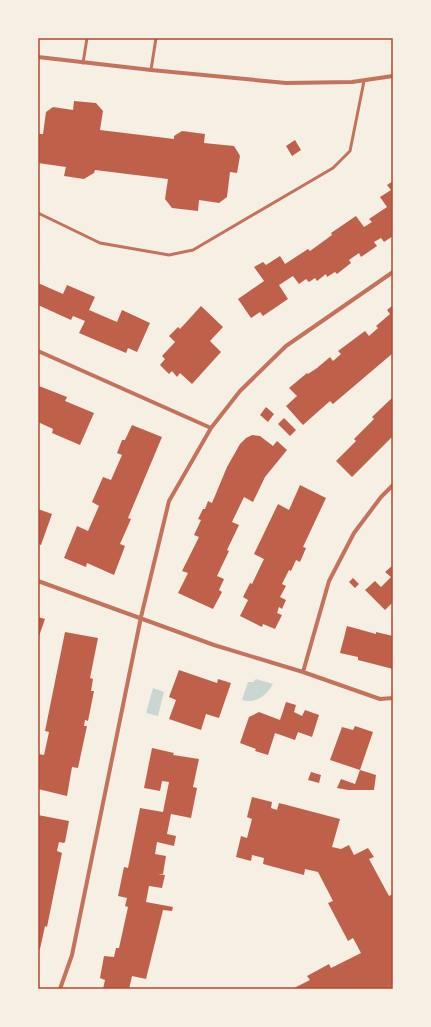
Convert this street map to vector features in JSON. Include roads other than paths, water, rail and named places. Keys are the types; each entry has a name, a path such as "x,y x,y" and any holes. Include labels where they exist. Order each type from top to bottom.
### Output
{"street":[{"path":"38,57 83,63 286,83 352,82 393,76"},
{"path":"60,989 72,955 141,617 169,501 211,428 240,391 286,346 393,272"},
{"path":"38,351 211,428"},
{"path":"303,672 329,581 354,533 381,497 393,485"},
{"path":"38,581 141,617 214,645 303,672 380,698 393,698"}],"lane":[{"path":"83,63 87,38"},
{"path":"151,70 156,38"},
{"path":"38,212 100,243 170,255 193,250 334,168 350,151 364,81"}]}
